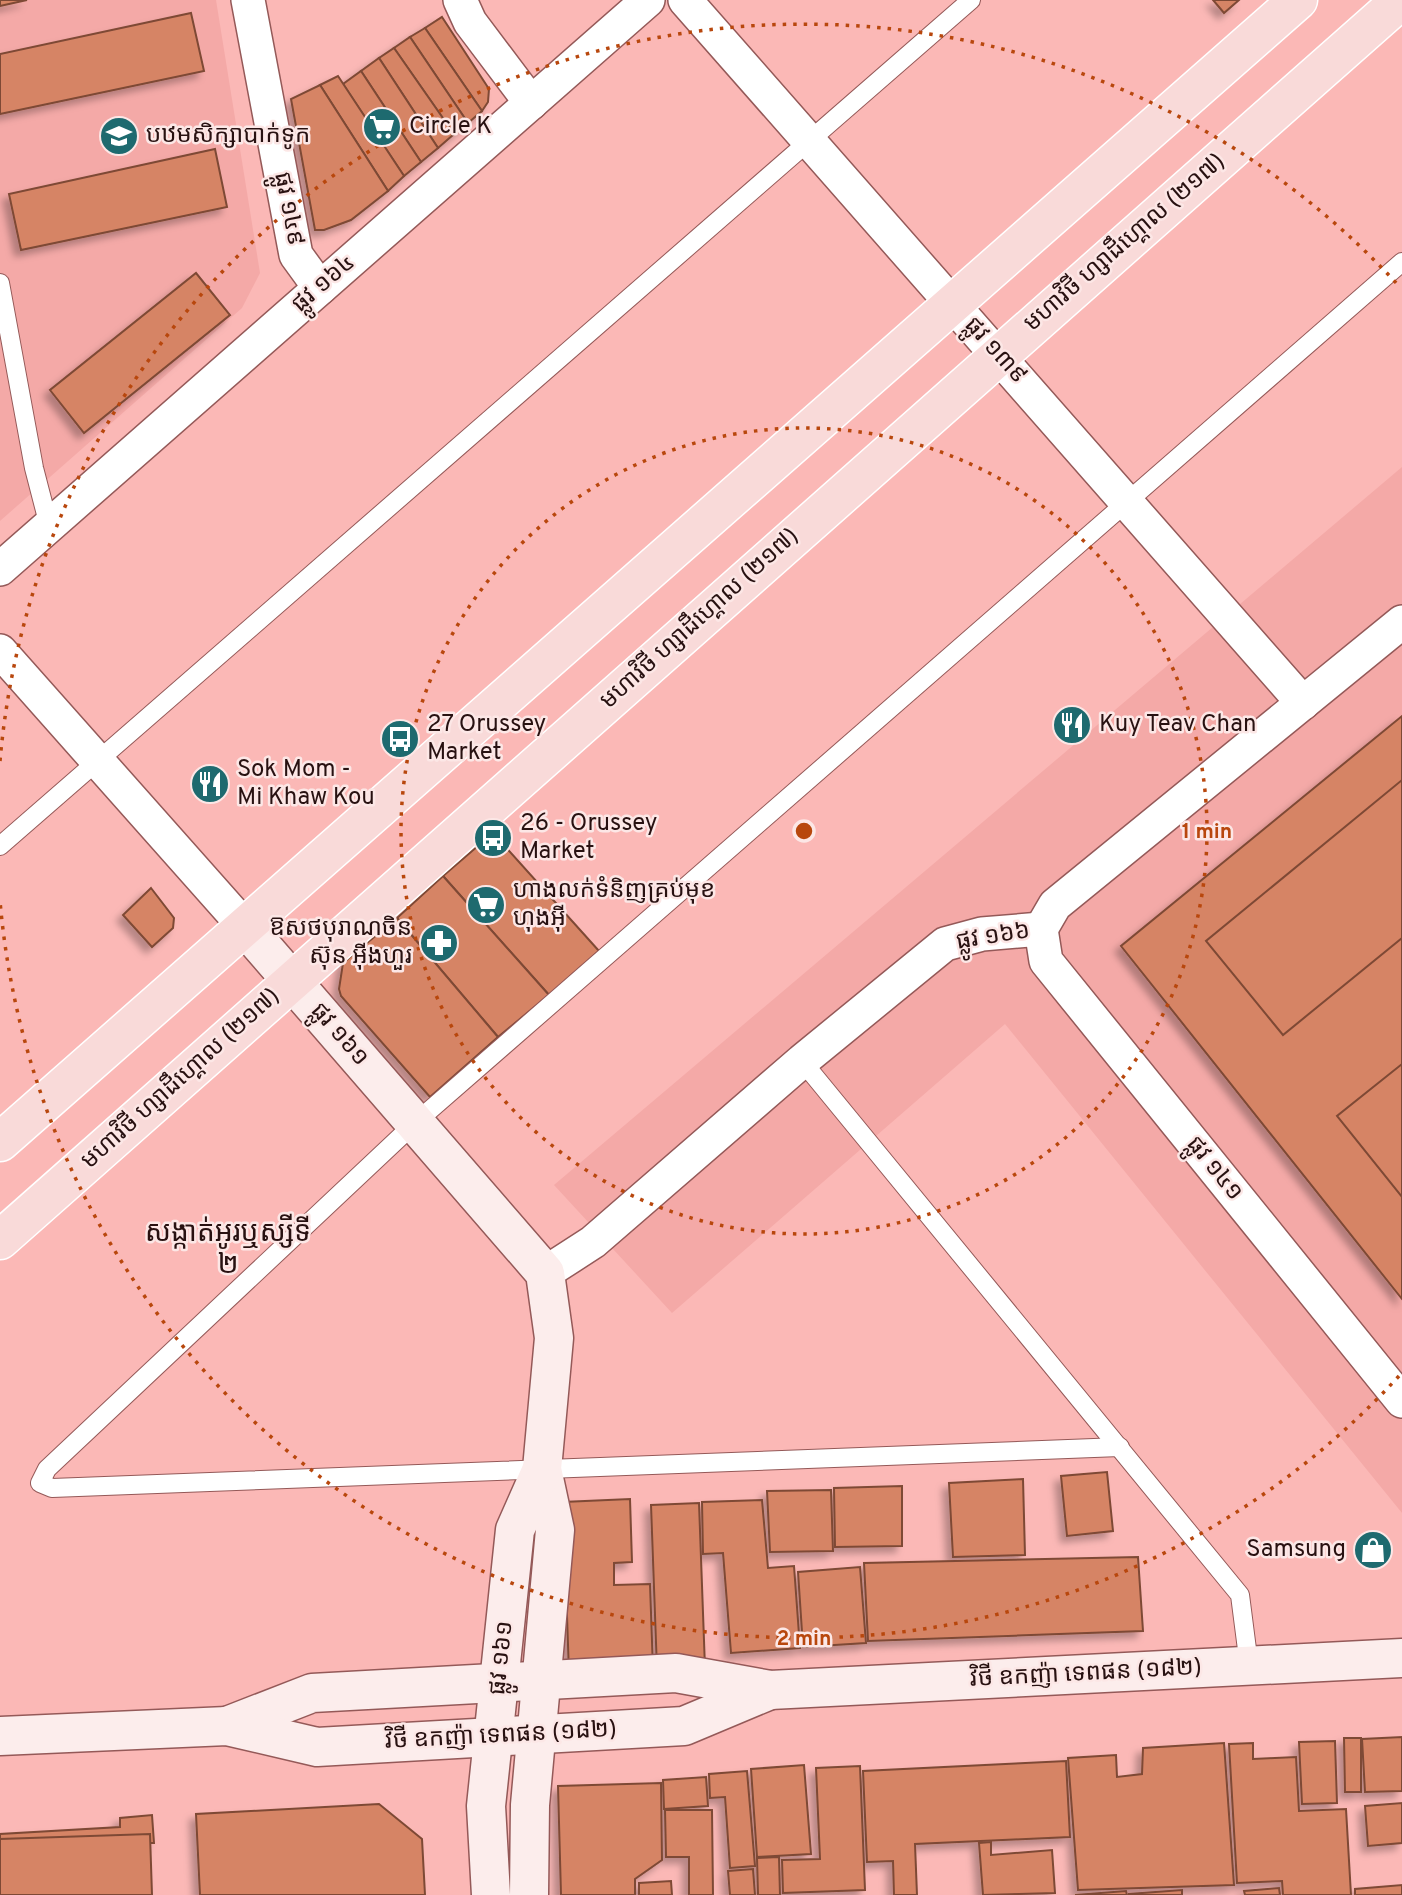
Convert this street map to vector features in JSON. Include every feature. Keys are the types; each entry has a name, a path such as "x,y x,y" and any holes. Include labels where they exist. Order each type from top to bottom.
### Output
{"main road":[{"path":"0,1142 1298,0"},
{"name":"មហាវិថី ហ្សាដឹហ្គោល (២១៧)","path":"0,1240 1401,0"}],"street":[{"name":"ផ្លូវ ១៤៩","path":"248,0 296,255 320,288"},
{"path":"460,0 470,22 531,103"},
{"name":"ផ្លូវ ១៦៤","path":"0,569 648,0"},
{"name":"ផ្លូវ ១៣៩","path":"685,0 1303,703"},
{"name":"ផ្លូវ ១៦៦","path":"545,1273 593,1242 802,1060 945,944 982,934 1041,929 1055,905 1402,622"},
{"name":"ផ្លូវ ១៦១","path":"0,651 246,928 545,1273 554,1338 542,1469 555,1530 530,1805 529,1895"},
{"name":"ផ្លូវ ១៤១","path":"1041,929 1046,961 1402,1401"},
{"name":"ផ្លូវ ១៦១","path":"491,1895 486,1806 515,1530 542,1469"},
{"name":"វិថី ឧកញ៉ា ទេពផន (១៨២)","path":"227,1726 312,1693 500,1681 676,1673 770,1690 1402,1658"},
{"name":"វិថី ឧកញ៉ា ទេពផន (១៨២)","path":"0,1736 227,1726 317,1746 684,1726 770,1690"}],"lane":[{"path":"0,846 971,0"},
{"path":"1120,1447 52,1488 40,1483 47,1469 415,1123 1402,262"},
{"path":"0,283 34,468 49,526"},
{"path":"802,1060 1240,1595 1249,1665"}],"shaded area":[{"name":"បឋមសិក្សាបាក់ទូក","path":"0,0 216,0 260,273 242,308 0,521"},
{"path":"1402,467 1402,1513 1005,1024 672,1313 554,1185"}],"building":[{"path":"0,0 27,0 0,6"},
{"path":"1213,0 1239,0 1224,13"},
{"path":"191,13 204,71 0,114 0,54"},
{"path":"442,17 489,89 488,102 482,111 425,28"},
{"path":"425,28 482,111 468,123 410,37"},
{"path":"410,37 468,123 454,134 394,48"},
{"path":"394,48 454,134 438,148 379,58"},
{"path":"379,58 438,148 421,162 361,71"},
{"path":"361,71 421,162 404,176 343,84"},
{"path":"338,76 404,176 388,191 320,85"},
{"path":"320,85 388,191 351,220 324,230 315,230 291,99"},
{"path":"215,149 227,207 21,250 9,194"},
{"path":"196,273 230,315 84,433 50,390"},
{"path":"1402,716 1402,1299 1121,946"},
{"path":"1402,780 1402,938 1283,1035 1206,941"},
{"path":"493,833 599,951 549,995 443,876"},
{"path":"443,876 549,995 498,1037 397,918"},
{"path":"151,888 174,918 173,928 152,947 123,915"},
{"path":"397,918 498,1037 430,1097 341,996 339,989 343,963"},
{"path":"1402,1064 1402,1197 1337,1116"},
{"path":"1107,1472 1113,1531 1067,1536 1061,1476"},
{"path":"1023,1479 1025,1555 953,1557 949,1483"},
{"path":"902,1486 902,1546 835,1547 834,1488"},
{"path":"831,1490 833,1551 770,1552 767,1491"},
{"path":"630,1499 632,1562 614,1563 614,1585 650,1584 653,1670 569,1673 563,1502"},
{"path":"762,1500 768,1568 794,1566 800,1648 731,1653 723,1553 703,1554 702,1502"},
{"path":"699,1503 705,1668 657,1670 651,1505"},
{"path":"1138,1557 1143,1631 868,1641 864,1563"},
{"path":"860,1567 866,1643 803,1647 798,1572"},
{"path":"1402,1737 1402,1791 1365,1792 1362,1739"},
{"path":"1344,1738 1361,1738 1361,1792 1345,1792"},
{"path":"1335,1741 1337,1803 1302,1804 1299,1742"},
{"path":"1224,1743 1234,1885 1078,1890 1068,1758 1116,1755 1117,1777 1142,1774 1143,1748"},
{"path":"1253,1743 1253,1759 1296,1757 1299,1811 1346,1809 1351,1895 1283,1895 1282,1881 1237,1883 1229,1744"},
{"path":"1066,1761 1070,1837 915,1844 917,1895 894,1895 893,1861 867,1862 863,1771"},
{"path":"804,1765 811,1854 757,1857 751,1769"},
{"path":"860,1766 865,1890 783,1893 782,1860 820,1859 816,1768"},
{"path":"747,1771 755,1866 730,1868 725,1797 710,1798 709,1774"},
{"path":"706,1777 708,1806 664,1809 663,1780"},
{"path":"661,1783 662,1860 635,1879 635,1895 561,1895 558,1786"},
{"path":"1402,1803 1402,1843 1368,1846 1365,1806"},
{"path":"379,1804 422,1839 425,1895 200,1895 196,1814"},
{"path":"665,1810 712,1810 713,1895 689,1895 689,1857 666,1857"},
{"path":"152,1815 154,1843 145,1843 148,1895 0,1895 0,1834 120,1827 120,1818"},
{"path":"150,1834 152,1895 0,1895 0,1839"},
{"path":"991,1842 991,1855 1052,1850 1055,1893 983,1895 979,1843"},
{"path":"779,1857 780,1895 758,1895 757,1858"},
{"path":"753,1869 755,1895 730,1895 728,1871"},
{"path":"671,1881 672,1895 639,1895 639,1883"},
{"path":"1402,1885 1402,1895 1355,1895 1355,1889"},
{"path":"1279,1888 1280,1895 1245,1895 1244,1891"},
{"path":"1182,1890 1182,1895 1129,1895 1129,1894"},
{"path":"1126,1891 1127,1895 1075,1895"}],"place":[{"name":"Circle K","path":"382,127"},
{"name":"បឋមសិក្សាបាក់ទូក","path":"119,136"},
{"name":"Kuy Teav Chan","path":"1072,725"},
{"name":"27 Orussey Market","path":"400,739"},
{"name":"Sok Mom - Mi Khaw Kou","path":"210,784"},
{"name":"26 - Orussey Market","path":"493,838"},
{"name":"ហាងលក់ទំនិញគ្រប់មុខ ហុងអ៊ី","path":"486,905"},
{"name":"ឱសថបុរាណចិន ស៊ុន អ៊ីងហួរ","path":"439,943"},
{"name":"Samsung","path":"1373,1550"}],"district":[{"name":"សង្កាត់អូរឬស្សីទី ២","path":"228,1250"}]}
